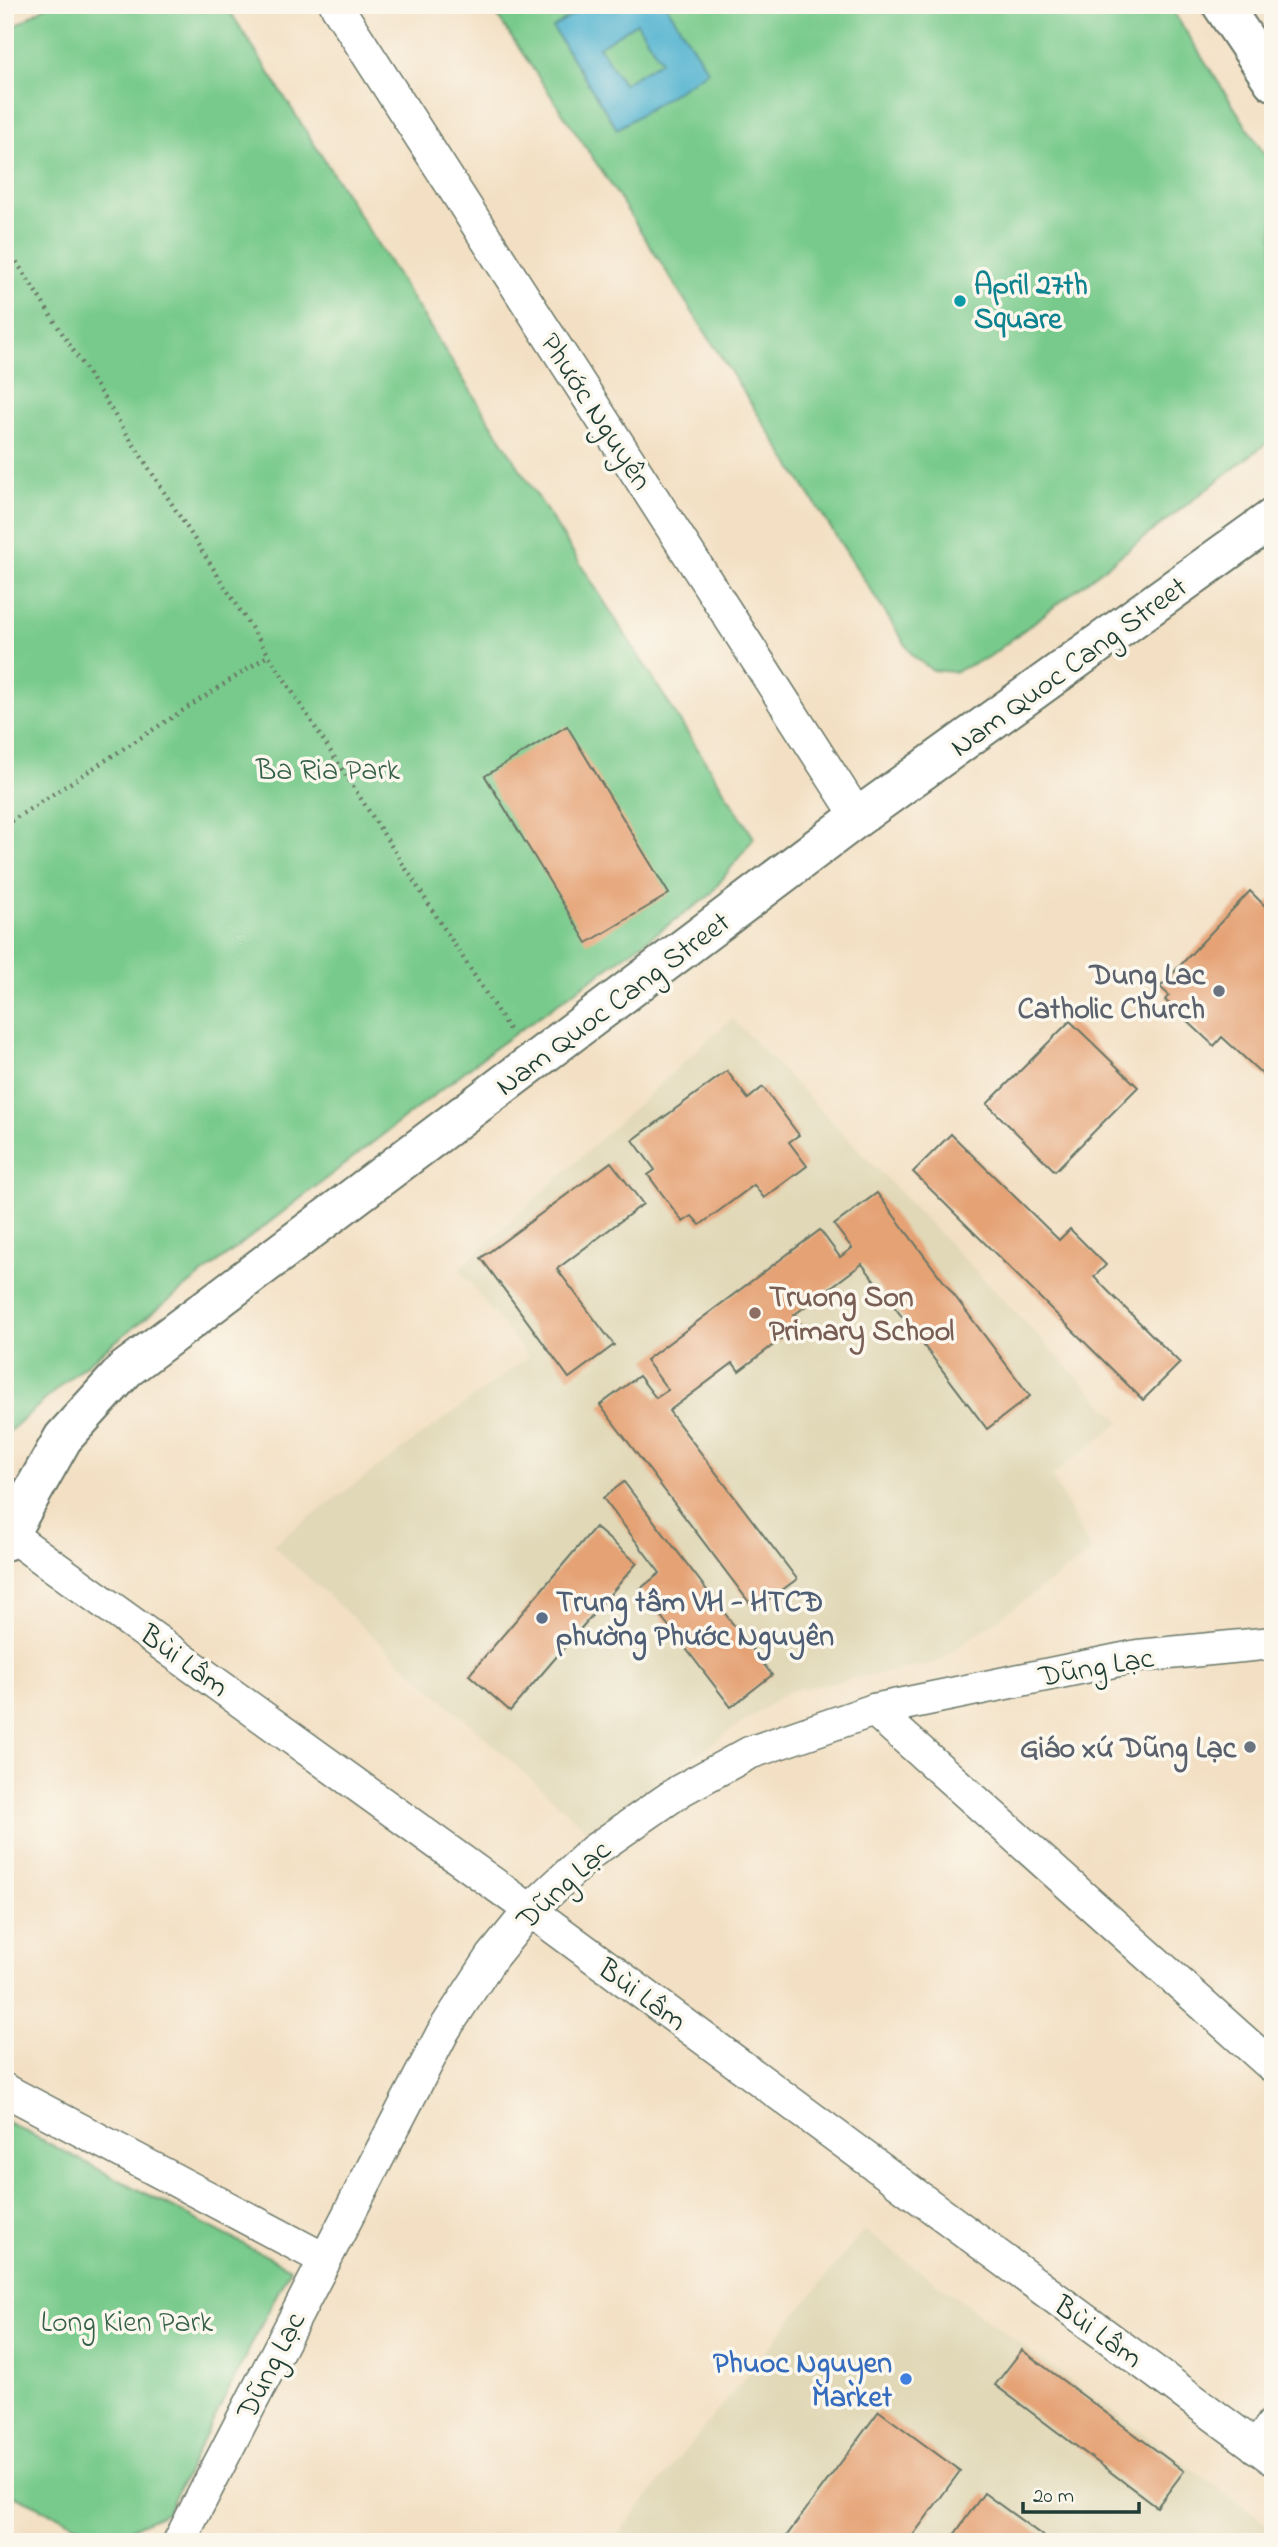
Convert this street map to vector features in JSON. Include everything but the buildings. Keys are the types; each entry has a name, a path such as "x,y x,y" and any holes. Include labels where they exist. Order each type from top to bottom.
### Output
{"street":[{"name":"Phước Nguyên","path":"336,5 858,817"},
{"path":"1222,5 1273,81"},
{"name":"Nam Quoc Cang Street","path":"7,1538 64,1438 126,1370 858,817 1273,519"},
{"name":"Bùi Lâm","path":"7,1538 530,1910 1267,2443"},
{"name":"Dũng Lạc","path":"178,2542 444,2030 492,1957 530,1910 593,1851 681,1790 749,1753 874,1710 1138,1656 1273,1643"},
{"path":"874,1710 1273,2067"},
{"path":"5,2090 324,2259"}],"path":[{"path":"5,244 532,1064"},
{"path":"5,825 269,655"}],"shaded area":[{"name":"Truong Son Primary School","path":"732,1018 1121,1422 1052,1476 1092,1552 936,1663 789,1691 587,1830 272,1545 528,1357 459,1269"},
{"name":"Phuoc Nguyen Market","path":"864,2230 1273,2528 1273,2542 613,2540"}],"green space":[{"name":"Ba Ria Park","path":"48,5 226,5 754,838 709,896 496,1047 80,1369 5,1435 5,33"},
{"name":"April 27th Square","path":"490,5 1169,5 1273,168 1273,438 989,657 954,672 932,670 913,656 609,182"},
{"name":"Long Kien Park","path":"5,2121 290,2268 167,2512 108,2539 5,2491"}],"water":[{"path":"588,5 666,5 708,71 617,129 553,28","holes":["637,23 661,61 623,84 599,47"]}],"place":[{"name":"April 27th Square","path":"960,301"},
{"name":"Dung Lac Catholic Church","path":"1219,991"},
{"name":"Truong Son Primary School","path":"755,1313"},
{"name":"Trung tâm VH - HTCĐ phường Phước Nguyên","path":"542,1618"},
{"name":"Giáo xứ Dũng Lạc","path":"1250,1747"},
{"name":"Phuoc Nguyen Market","path":"906,2379"}]}
